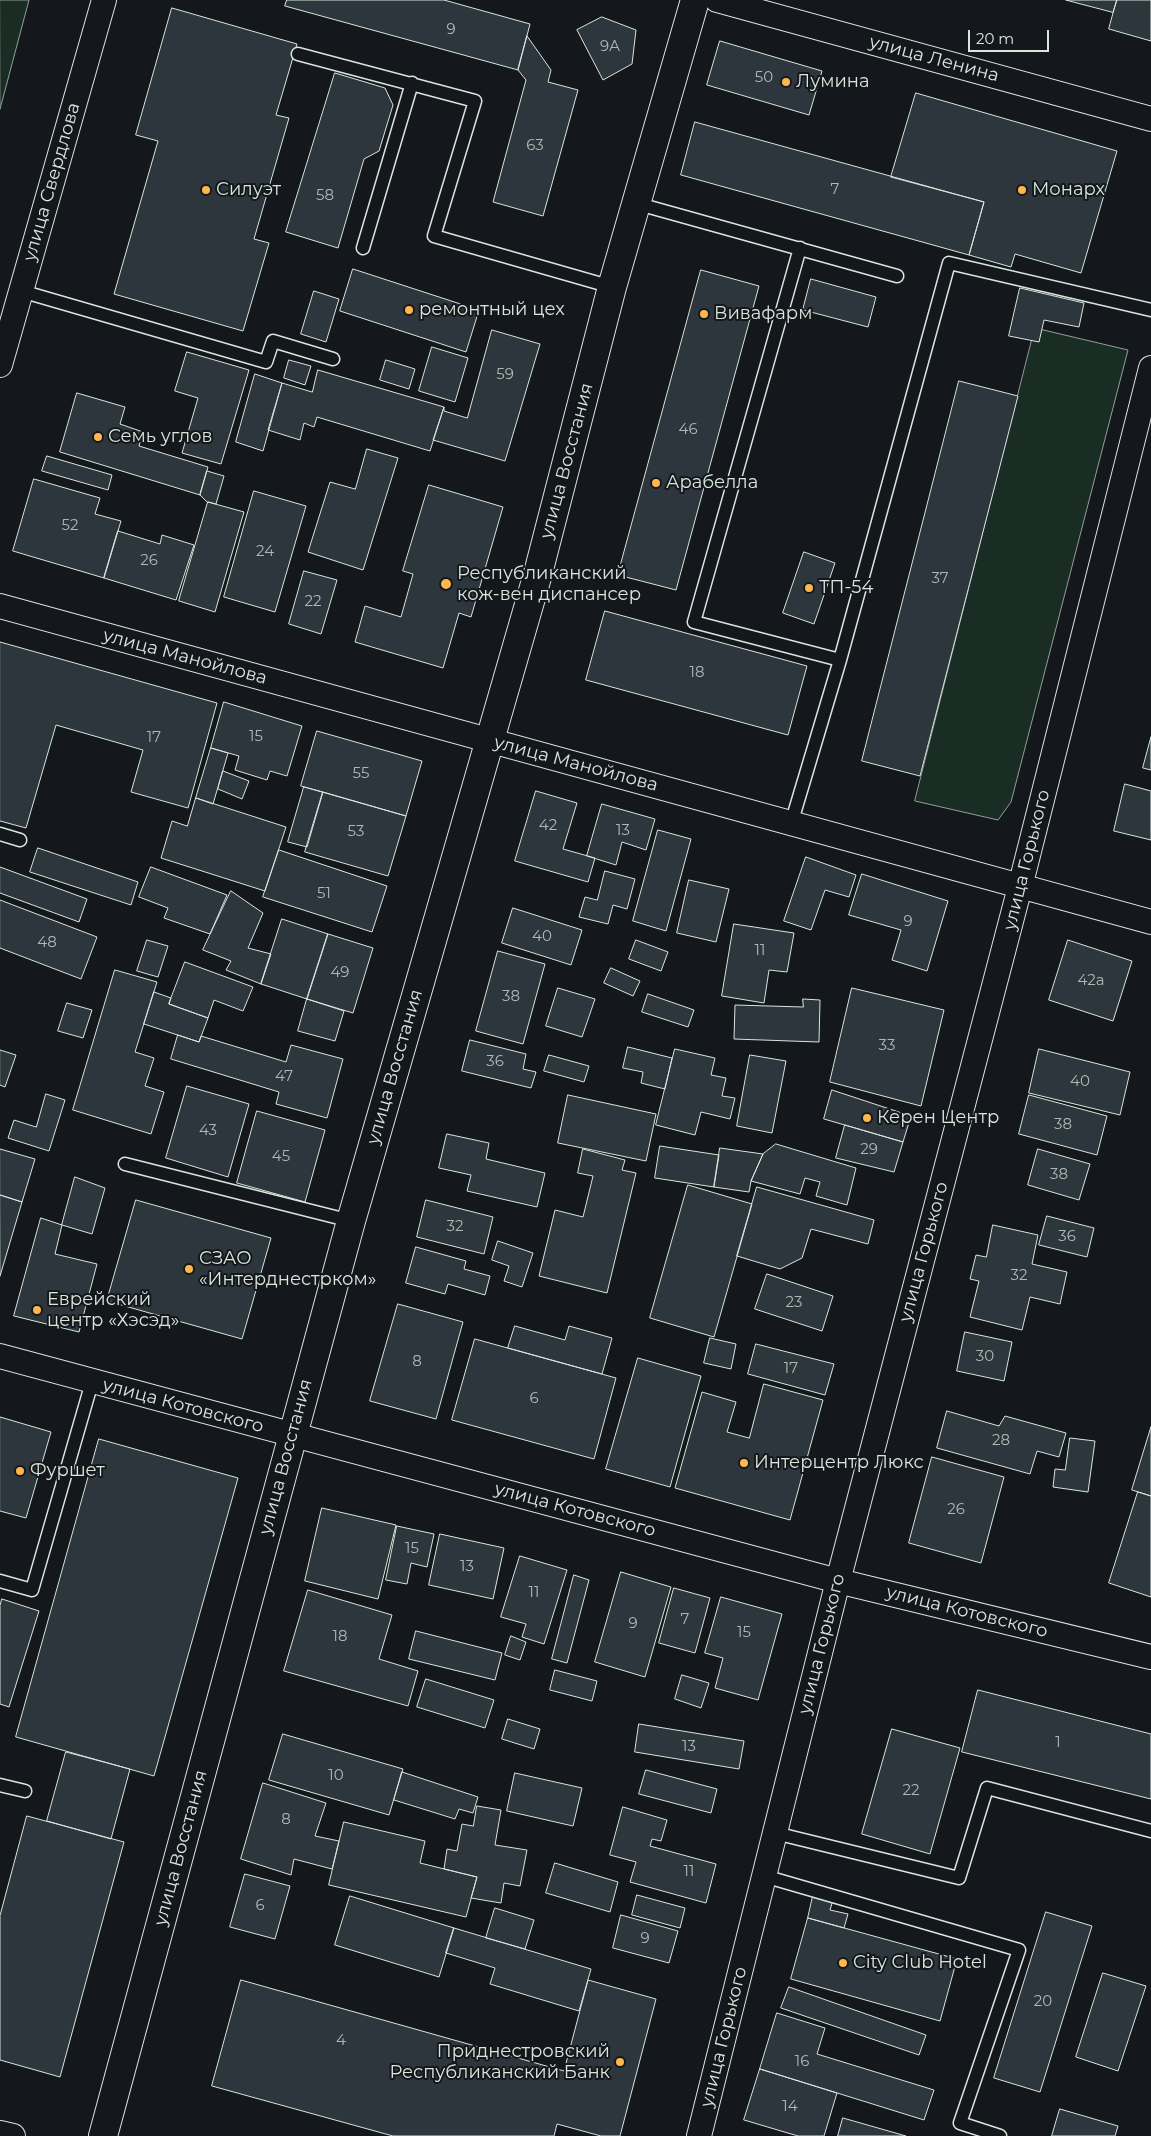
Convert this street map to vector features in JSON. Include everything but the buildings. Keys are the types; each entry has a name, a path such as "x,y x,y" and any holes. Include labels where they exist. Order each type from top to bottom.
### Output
{"street":[{"name":"улица Свердлова","path":"0,365 104,0"},
{"name":"улица Восстания","path":"103,2136 351,1221 536,577 635,203 695,0"},
{"name":"улица Ленина","path":"717,0 1151,119"},
{"name":"улица Горького","path":"699,2136 838,1580 1020,887 1151,368"},
{"name":"улица Манойлова","path":"0,606 1151,922"},
{"name":"улица Котовского","path":"0,1356 838,1580 1151,1657"},
{"path":"0,2133 13,2136"}],"lane":[{"path":"298,54 474,100 434,236 612,287"},
{"path":"363,248 412,83"},
{"path":"635,203 898,276"},
{"path":"800,248 694,622 840,660"},
{"path":"791,824 840,660 949,263 1151,310"},
{"path":"21,291 266,362 273,341 333,358"},
{"path":"0,834 20,840"},
{"path":"125,1164 351,1221"},
{"path":"0,1581 32,1590 92,1382"},
{"path":"0,1785 25,1791"},
{"path":"775,1833 959,1878 987,1788 1151,1831"},
{"path":"764,1876 1019,1950 960,2123 1000,2136"}],"green space":[{"path":"0,0 29,0 0,109"},
{"path":"1035,328 1128,350 1011,802 998,820 915,801"}],"place":[{"name":"Лумина","path":"786,82"},
{"name":"Силуэт","path":"206,190"},
{"name":"Монарх","path":"1022,190"},
{"name":"ремонтный цех","path":"409,310"},
{"name":"Вивафарм","path":"704,314"},
{"name":"Семь углов","path":"98,437"},
{"name":"Арабелла","path":"656,483"},
{"name":"Республиканский кож-вен диспансер","path":"446,584"},
{"name":"ТП-54","path":"809,588"},
{"name":"Керен Центр","path":"867,1118"},
{"name":"СЗАО «Интерднестрком»","path":"189,1269"},
{"name":"Еврейский центр «Хэсэд»","path":"37,1310"},
{"name":"Интерцентр Люкс","path":"744,1463"},
{"name":"Фуршет","path":"20,1471"},
{"name":"City Club Hotel","path":"843,1963"},
{"name":"Приднестровский Республиканский Банк","path":"620,2062"}]}
